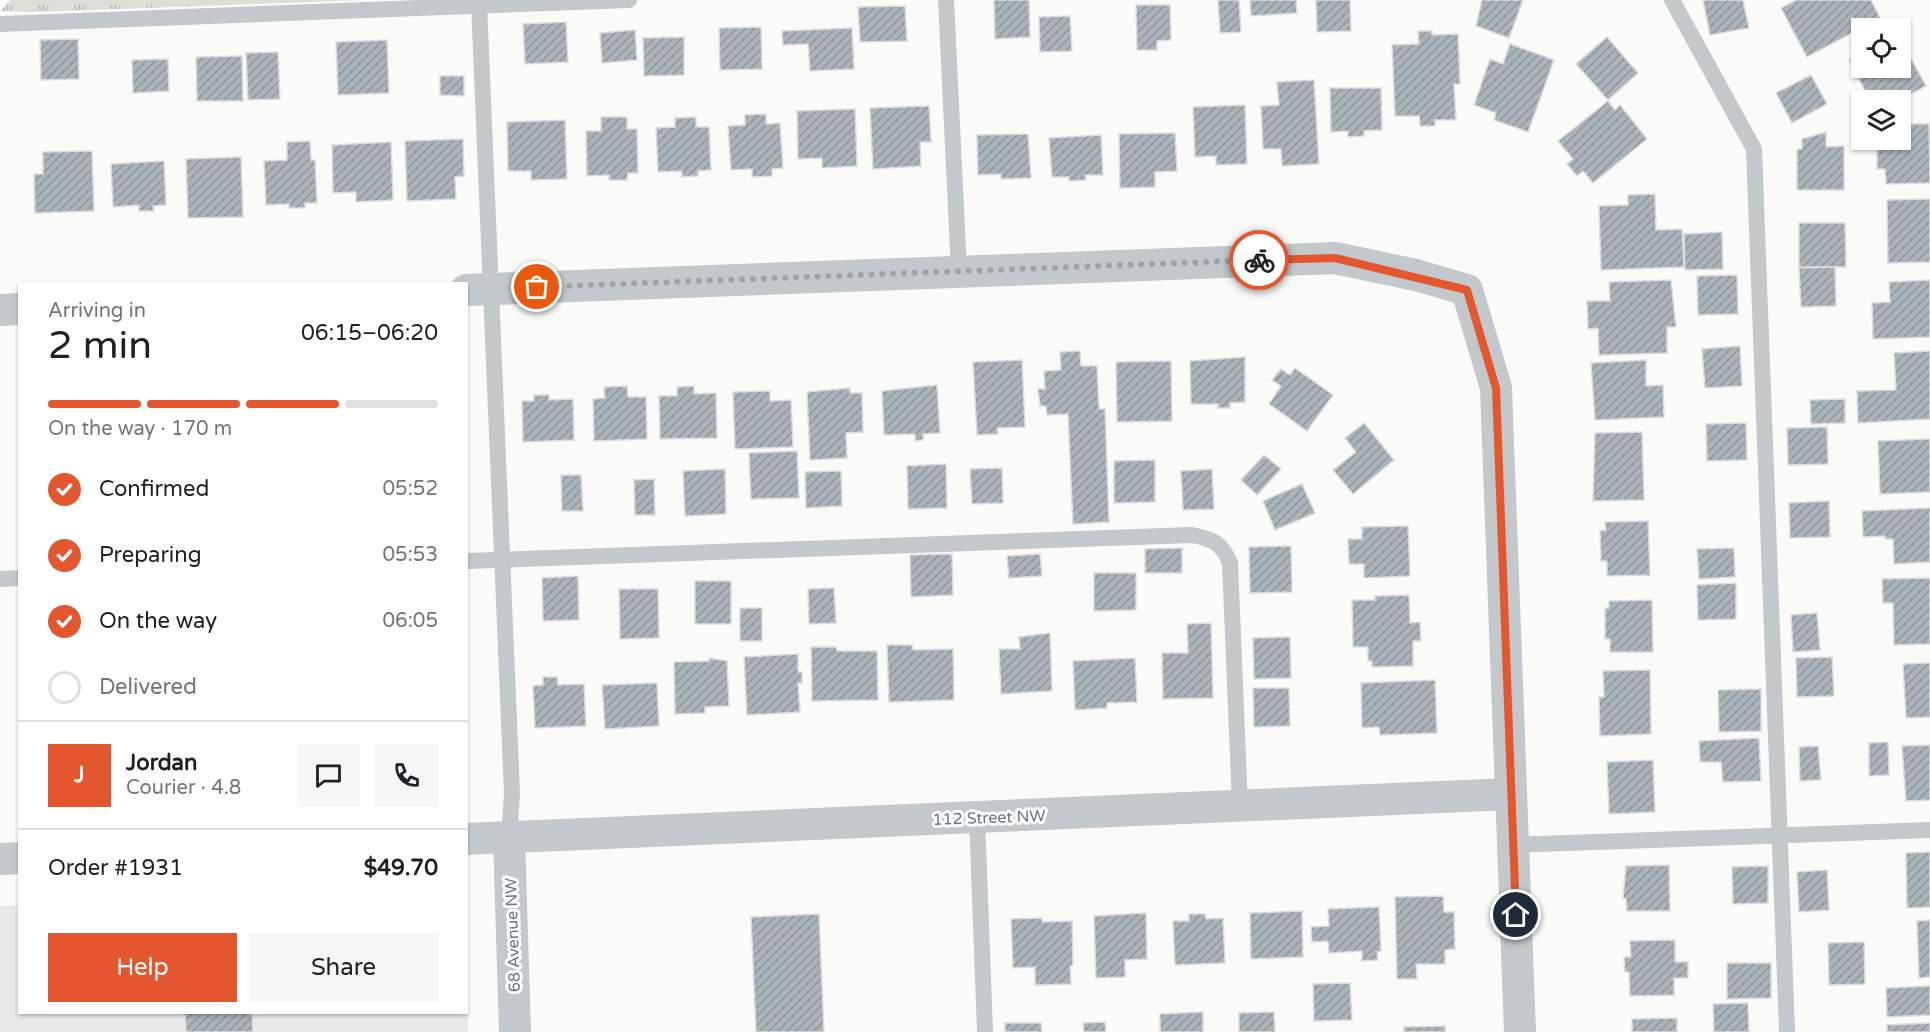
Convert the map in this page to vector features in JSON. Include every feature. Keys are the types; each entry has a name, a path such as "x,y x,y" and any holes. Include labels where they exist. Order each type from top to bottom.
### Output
{"street":[{"path":"478,290 1335,258 1467,290 1496,388 1520,1032"},
{"path":"0,310 18,309"},
{"name":"112 Street NW","path":"468,839 1512,794"},
{"name":"68 Avenue NW","path":"509,837 515,1032"},
{"path":"0,859 18,858"}],"lane":[{"path":"0,24 629,0"},
{"path":"946,0 959,271"},
{"path":"1672,0 1754,149 1787,1032"},
{"path":"479,4 478,290 503,560 512,794 509,837"},
{"path":"468,561 1192,535 1210,538 1223,547 1230,563 1240,806"},
{"path":"0,579 18,578"},
{"path":"977,817 985,1032"},
{"path":"1513,845 1930,830"}],"shaded area":[{"path":"18,905 18,1014 468,1014 468,1032 0,1032 0,906"}],"green space":[{"path":"11,0 364,0 33,12 0,11"}],"building":[{"path":"994,0 1029,0 1030,37 995,39"},
{"path":"1218,0 1239,0 1241,32 1220,33"},
{"path":"1250,0 1296,0 1297,13 1251,16"},
{"path":"1316,0 1350,0 1351,31 1317,32"},
{"path":"1482,0 1523,0 1509,38 1476,26"},
{"path":"1703,0 1743,0 1749,28 1710,35"},
{"path":"1796,0 1871,0 1880,18 1851,18 1851,33 1807,57 1781,8"},
{"path":"1136,5 1170,5 1171,40 1157,41 1157,50 1137,50"},
{"path":"905,6 907,41 860,42 858,7"},
{"path":"1070,16 1072,51 1040,52 1039,17"},
{"path":"566,22 568,62 525,64 523,24"},
{"path":"761,27 762,69 720,70 719,28"},
{"path":"852,28 854,69 810,71 808,44 783,45 782,31"},
{"path":"635,30 637,60 602,63 600,33"},
{"path":"1418,31 1432,31 1432,35 1458,34 1460,84 1454,84 1456,120 1435,120 1435,126 1420,126 1419,116 1395,116 1392,45 1419,44"},
{"path":"684,37 684,75 644,76 643,38"},
{"path":"1607,37 1638,73 1608,100 1576,64"},
{"path":"78,39 79,79 41,80 40,40"},
{"path":"387,40 389,93 338,95 336,42"},
{"path":"1510,44 1554,60 1528,132 1494,120 1496,113 1474,105 1490,59 1503,64"},
{"path":"278,52 280,99 248,100 246,53"},
{"path":"242,56 243,101 197,101 196,57"},
{"path":"1911,58 1926,86 1911,94 1911,90 1865,90 1858,78 1911,78"},
{"path":"168,59 169,91 133,93 132,60"},
{"path":"1811,75 1827,104 1792,123 1776,93"},
{"path":"440,76 464,76 464,96 440,95"},
{"path":"1314,80 1319,164 1282,166 1281,149 1263,149 1261,106 1279,105 1277,82"},
{"path":"1330,88 1381,88 1382,130 1364,131 1364,136 1348,137 1348,131 1331,132"},
{"path":"1608,101 1615,110 1620,105 1647,139 1593,183 1583,171 1577,176 1567,164 1573,159 1558,141"},
{"path":"1245,105 1247,164 1216,165 1216,156 1195,157 1193,107"},
{"path":"929,106 931,142 920,142 921,166 873,169 870,108"},
{"path":"855,109 857,166 822,168 822,158 798,159 797,111"},
{"path":"766,114 766,124 780,123 783,168 772,169 772,176 752,177 752,169 731,170 728,126 745,125 745,115"},
{"path":"601,117 627,117 627,129 637,129 638,173 628,173 627,180 609,180 609,175 587,176 586,131 601,131"},
{"path":"696,117 696,127 709,127 711,170 698,171 698,176 682,177 682,171 658,172 656,128 675,127 675,118"},
{"path":"565,120 567,179 531,180 531,171 508,171 507,122"},
{"path":"1911,124 1929,124 1930,183 1886,184 1885,169 1877,169 1877,150 1911,150"},
{"path":"1826,132 1826,147 1844,146 1844,190 1797,190 1797,149 1802,149 1802,139"},
{"path":"1175,133 1177,171 1155,172 1155,187 1120,188 1119,134"},
{"path":"1028,134 1031,178 1001,179 1001,174 978,175 977,135"},
{"path":"1101,135 1103,175 1085,175 1086,180 1069,181 1069,177 1052,177 1049,138"},
{"path":"463,139 464,176 455,177 456,199 407,201 405,141"},
{"path":"310,141 311,160 315,160 317,203 305,203 305,208 289,208 289,204 266,205 264,161 287,160 287,142"},
{"path":"391,142 393,200 356,202 356,192 333,193 332,145"},
{"path":"92,151 94,211 35,213 34,174 43,174 43,152"},
{"path":"241,157 243,217 188,218 186,159"},
{"path":"164,161 166,205 153,206 154,211 139,211 139,205 113,207 111,164"},
{"path":"1655,194 1656,230 1682,229 1684,267 1601,270 1599,206 1628,205 1628,195"},
{"path":"1930,199 1930,262 1888,263 1887,200"},
{"path":"1799,223 1845,223 1846,267 1799,267"},
{"path":"1722,232 1723,269 1685,270 1684,234"},
{"path":"1835,267 1836,306 1801,307 1799,268"},
{"path":"1737,275 1738,314 1698,315 1697,276"},
{"path":"1671,280 1676,327 1667,327 1667,353 1599,355 1598,328 1588,329 1587,301 1610,301 1609,282"},
{"path":"1930,280 1930,337 1873,339 1872,303 1890,302 1889,282"},
{"path":"1740,346 1742,386 1705,388 1702,349"},
{"path":"1080,351 1081,366 1097,366 1099,409 1105,409 1109,522 1073,524 1068,414 1047,415 1046,406 1040,406 1038,389 1045,389 1044,371 1061,370 1060,352"},
{"path":"1930,351 1930,419 1858,423 1857,391 1896,390 1894,353"},
{"path":"1245,357 1245,402 1230,403 1230,408 1218,408 1218,404 1191,404 1190,361"},
{"path":"1022,360 1025,427 997,428 998,434 977,435 973,362"},
{"path":"1646,360 1646,386 1663,385 1664,417 1595,420 1591,363"},
{"path":"1171,361 1172,421 1117,422 1116,362"},
{"path":"1295,368 1333,395 1307,431 1269,404 1281,386 1272,380 1281,369 1290,375"},
{"path":"937,385 940,433 923,434 923,440 915,441 915,434 884,435 882,391"},
{"path":"627,386 628,397 646,397 647,439 594,441 593,399 605,398 604,387"},
{"path":"694,386 694,394 716,393 717,438 660,439 659,396 677,396 677,387"},
{"path":"850,388 850,393 862,393 863,432 846,433 847,458 810,460 807,392"},
{"path":"770,391 770,401 791,400 793,447 735,449 733,392"},
{"path":"534,395 549,395 549,400 573,399 574,440 523,442 522,401 534,401"},
{"path":"1845,399 1845,423 1811,424 1810,400"},
{"path":"1364,423 1394,460 1353,494 1333,470 1356,452 1345,438"},
{"path":"1746,423 1747,460 1707,461 1706,424"},
{"path":"1827,427 1828,464 1788,465 1787,428"},
{"path":"1642,432 1644,500 1593,501 1595,433"},
{"path":"1930,439 1930,492 1880,494 1878,441"},
{"path":"797,451 799,498 751,499 749,453"},
{"path":"1264,455 1281,469 1257,495 1241,480"},
{"path":"1155,460 1155,502 1114,503 1114,461"},
{"path":"946,464 947,508 908,509 907,466"},
{"path":"1002,468 1003,503 972,504 970,469"},
{"path":"725,469 726,514 685,516 683,471"},
{"path":"1212,469 1214,509 1183,510 1181,471"},
{"path":"841,471 842,506 806,508 805,472"},
{"path":"561,475 581,475 583,511 562,511"},
{"path":"654,479 655,515 635,515 634,480"},
{"path":"1302,484 1315,513 1275,530 1263,501"},
{"path":"1829,501 1830,537 1790,538 1789,503"},
{"path":"1930,508 1930,562 1894,564 1893,539 1885,539 1885,536 1863,537 1862,511"},
{"path":"1648,521 1650,575 1607,576 1607,561 1601,561 1600,531 1606,530 1605,522"},
{"path":"1408,526 1410,576 1364,578 1364,564 1349,564 1348,539 1362,539 1362,527"},
{"path":"1291,546 1292,592 1250,593 1249,547"},
{"path":"1182,548 1182,573 1145,573 1145,549"},
{"path":"1734,548 1735,577 1699,579 1697,549"},
{"path":"952,554 953,595 911,597 910,555"},
{"path":"1040,554 1042,576 1009,578 1007,556"},
{"path":"1094,573 1136,573 1136,610 1094,611"},
{"path":"578,576 579,620 543,621 542,578"},
{"path":"1930,578 1930,644 1894,645 1893,603 1883,603 1882,579"},
{"path":"695,581 731,581 731,624 695,624"},
{"path":"1736,583 1736,619 1698,620 1697,585"},
{"path":"834,588 836,623 809,624 808,589"},
{"path":"619,589 658,589 659,638 620,639"},
{"path":"1409,595 1410,623 1420,622 1421,641 1413,641 1413,666 1372,667 1372,661 1368,661 1368,647 1353,647 1352,600 1375,600 1375,596"},
{"path":"1652,600 1653,652 1610,652 1610,639 1605,639 1605,608 1609,608 1609,601"},
{"path":"740,608 762,608 762,641 740,641"},
{"path":"1817,613 1820,650 1793,652 1791,615"},
{"path":"1211,623 1213,698 1163,699 1162,653 1188,653 1187,624"},
{"path":"1050,633 1052,691 1001,694 999,649 1020,649 1019,637"},
{"path":"1290,637 1291,678 1254,679 1253,638"},
{"path":"887,645 912,645 913,650 953,649 954,700 889,702"},
{"path":"811,647 836,647 837,651 877,651 878,700 812,701"},
{"path":"798,654 798,672 802,672 802,683 798,683 800,712 747,715 744,657"},
{"path":"1832,657 1834,696 1797,697 1796,658"},
{"path":"709,658 727,661 729,706 705,707 705,713 675,714 674,662 709,661"},
{"path":"1135,658 1137,702 1107,703 1107,708 1075,710 1073,661"},
{"path":"1930,663 1930,717 1906,718 1903,664"},
{"path":"1650,670 1651,734 1600,736 1599,697 1604,697 1603,671"},
{"path":"543,677 557,677 558,685 584,684 586,726 535,728 533,686 543,685"},
{"path":"1435,680 1437,733 1380,735 1379,727 1362,728 1361,683"},
{"path":"657,683 659,726 605,729 602,685"},
{"path":"1253,688 1289,688 1290,726 1254,727"},
{"path":"1761,689 1761,731 1719,732 1718,690"},
{"path":"1759,738 1761,781 1723,782 1721,762 1700,762 1699,741"},
{"path":"1888,742 1889,775 1869,776 1869,743"},
{"path":"1930,745 1930,800 1906,801 1902,746"},
{"path":"1818,746 1821,780 1800,781 1799,747"},
{"path":"1653,760 1655,812 1609,814 1607,762"},
{"path":"1930,852 1930,907 1907,908 1906,853"},
{"path":"1669,865 1670,911 1627,911 1626,899 1623,898 1626,866"},
{"path":"1768,866 1768,903 1733,904 1732,867"},
{"path":"1827,870 1829,910 1799,912 1797,872"},
{"path":"1443,896 1444,912 1454,912 1455,949 1445,950 1445,964 1416,964 1417,979 1397,979 1395,897"},
{"path":"1379,907 1381,951 1377,952 1378,960 1362,961 1362,951 1329,953 1328,941 1312,942 1311,927 1329,926 1328,909"},
{"path":"1302,911 1303,957 1251,959 1250,913"},
{"path":"1146,913 1147,959 1125,960 1125,977 1096,978 1094,916"},
{"path":"819,914 824,1032 756,1032 751,917"},
{"path":"1189,914 1205,914 1206,919 1223,918 1225,963 1175,965 1173,921 1189,921"},
{"path":"1042,918 1042,922 1072,921 1071,984 1035,985 1035,967 1013,968 1011,919"},
{"path":"1930,920 1930,977 1919,978 1917,921"},
{"path":"1675,940 1675,962 1688,962 1688,978 1674,978 1674,995 1630,996 1629,972 1625,972 1624,957 1631,957 1630,941"},
{"path":"1864,942 1865,984 1829,985 1828,943"},
{"path":"1727,963 1771,963 1771,998 1727,999"},
{"path":"1350,983 1352,1020 1314,1021 1313,984"},
{"path":"1930,986 1930,1015 1887,1017 1886,988"},
{"path":"1748,1003 1749,1032 1714,1032 1713,1004"},
{"path":"1203,1012 1203,1032 1160,1032 1160,1014"},
{"path":"1274,1012 1275,1032 1239,1032 1239,1013"},
{"path":"185,1014 252,1014 253,1032 186,1032"},
{"path":"1677,1018 1677,1032 1632,1032 1632,1019"},
{"path":"1105,1022 1106,1032 1084,1032 1083,1023"},
{"path":"1005,1023 1041,1023 1042,1032 1005,1032"},
{"path":"1930,1023 1930,1032 1887,1032 1887,1025"},
{"path":"1445,1026 1445,1032 1404,1032 1404,1027"}],"way so far":[{"path":"537,287 1259,260"}],"route":[{"path":"1259,260 1335,258 1416,275 1467,290 1496,388 1516,915"}]}
